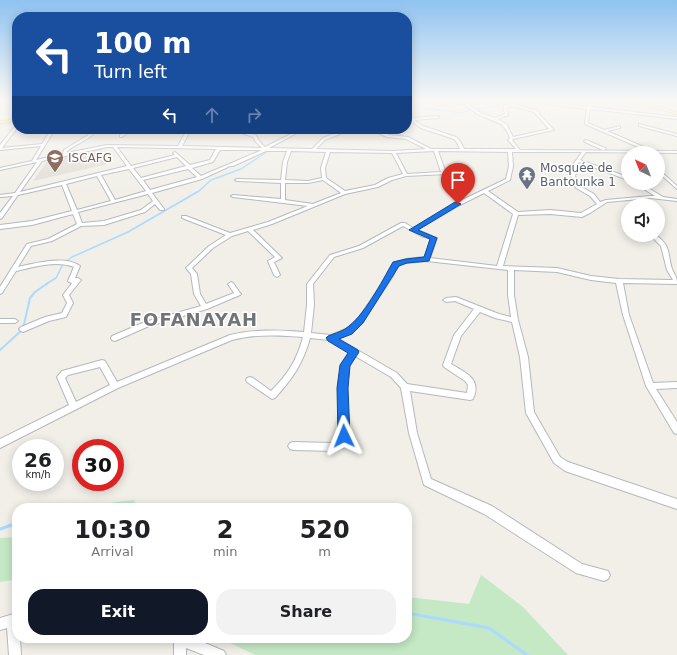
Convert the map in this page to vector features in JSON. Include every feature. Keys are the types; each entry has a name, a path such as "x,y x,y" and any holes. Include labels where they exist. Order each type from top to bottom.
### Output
{"street":[{"path":"0,148 12,132"},
{"path":"436,132 455,138 462,150"},
{"path":"508,132 512,138 510,140 519,151"},
{"path":"512,138 544,132"},
{"path":"604,132 636,146"},
{"path":"664,132 677,135"},
{"path":"33,162 50,134"},
{"path":"64,155 67,149 82,142 91,134"},
{"path":"179,148 186,134"},
{"path":"249,134 255,136 257,141 265,149"},
{"path":"0,227 32,223 200,178 264,151 291,134"},
{"path":"313,150 324,139 337,134"},
{"path":"205,307 197,294 194,274 189,268 211,247 230,234 292,215 311,205 344,193 376,186 390,179 406,175 444,173 433,150 407,138 383,134"},
{"path":"586,141 606,150"},
{"path":"0,148 43,145"},
{"path":"114,146 162,209"},
{"path":"0,169 114,146 393,152 433,150 621,151"},
{"path":"170,148 200,178"},
{"path":"139,180 212,161 218,149"},
{"path":"283,201 282,182 284,165 289,150"},
{"path":"329,150 323,163 322,176 344,193"},
{"path":"585,150 574,166 576,168 573,176 578,187 592,195 599,203"},
{"path":"413,230 484,190 508,180 511,166 510,151"},
{"path":"393,152 406,175"},
{"path":"665,152 677,152"},
{"path":"0,196 17,194 177,156"},
{"path":"579,160 621,176"},
{"path":"0,217 40,161"},
{"path":"99,175 114,202"},
{"path":"665,177 677,188"},
{"path":"237,180 308,182 324,179"},
{"path":"64,183 80,225"},
{"path":"484,190 516,214 550,212 582,215 586,214 599,203 621,199"},
{"path":"649,190 661,198"},
{"path":"233,196 311,205"},
{"path":"665,198 677,200"},
{"path":"0,292 28,245 50,240 80,225 104,223 143,211 156,201"},
{"path":"499,268 516,214"},
{"path":"184,217 230,234"},
{"path":"250,380 272,396 295,368 303,351 312,307 310,284 332,256 361,246 403,224 413,230 434,238 427,259"},
{"path":"249,229 278,258 271,261 277,275"},
{"path":"662,242 667,251 669,269 677,282"},
{"path":"331,338 348,331 360,321 390,276 396,264 406,261 427,259 499,268 557,270 591,278 619,281 677,282"},
{"path":"14,270 70,262 77,266 71,280 78,280 66,295 70,304 64,315 47,319 23,329"},
{"path":"511,268 511,295 515,320 524,357 530,413 557,460 565,466 677,504"},
{"path":"619,281 626,315 650,386 677,430"},
{"path":"115,338 147,324 205,307 238,294 231,284"},
{"path":"446,300 456,299 497,316 515,320"},
{"path":"405,387 470,397 472,385 468,379 447,365 458,336 479,308"},
{"path":"0,321 15,321"},
{"path":"0,444 115,386 242,334 268,332 331,338 394,376 405,387 413,434 427,482 488,510 580,569 604,575"},
{"path":"293,446 333,447 341,444 344,436 342,388 345,365 354,352"},
{"path":"74,406 61,377 65,373 102,362 115,386"},
{"path":"650,386 677,385"},
{"path":"0,624 12,621"},
{"path":"15,643 15,655"},
{"path":"179,643 180,655"},
{"path":"189,643 220,655"}],"shaded area":[{"name":"ISCAFG","path":"102,149 108,164 33,181 47,161"}],"green space":[{"path":"134,500 135,503 109,503"},
{"path":"12,537 12,580 0,582 0,538"},
{"path":"481,575 523,607 568,655 255,655 230,643 412,643 412,598 469,604"}],"waterway":[{"path":"46,284 56,278 63,264 72,257 128,232 199,191 211,180 241,169 268,151"},
{"path":"0,350 23,329 30,298 35,292 48,283"},
{"path":"0,529 12,525"},
{"path":"412,614 489,628 527,655"}],"place":[{"name":"ISCAFG","path":"55,173"},
{"name":"Mosquée de Bantounka 1","path":"527,190"}],"district":[{"name":"FOFANAYAH","path":"194,319"}],"route":[{"path":"344,436 342,388 345,365 354,352 331,338 348,331 360,321 390,276 396,264 406,261 427,259 434,238 413,230 458,204"}]}
